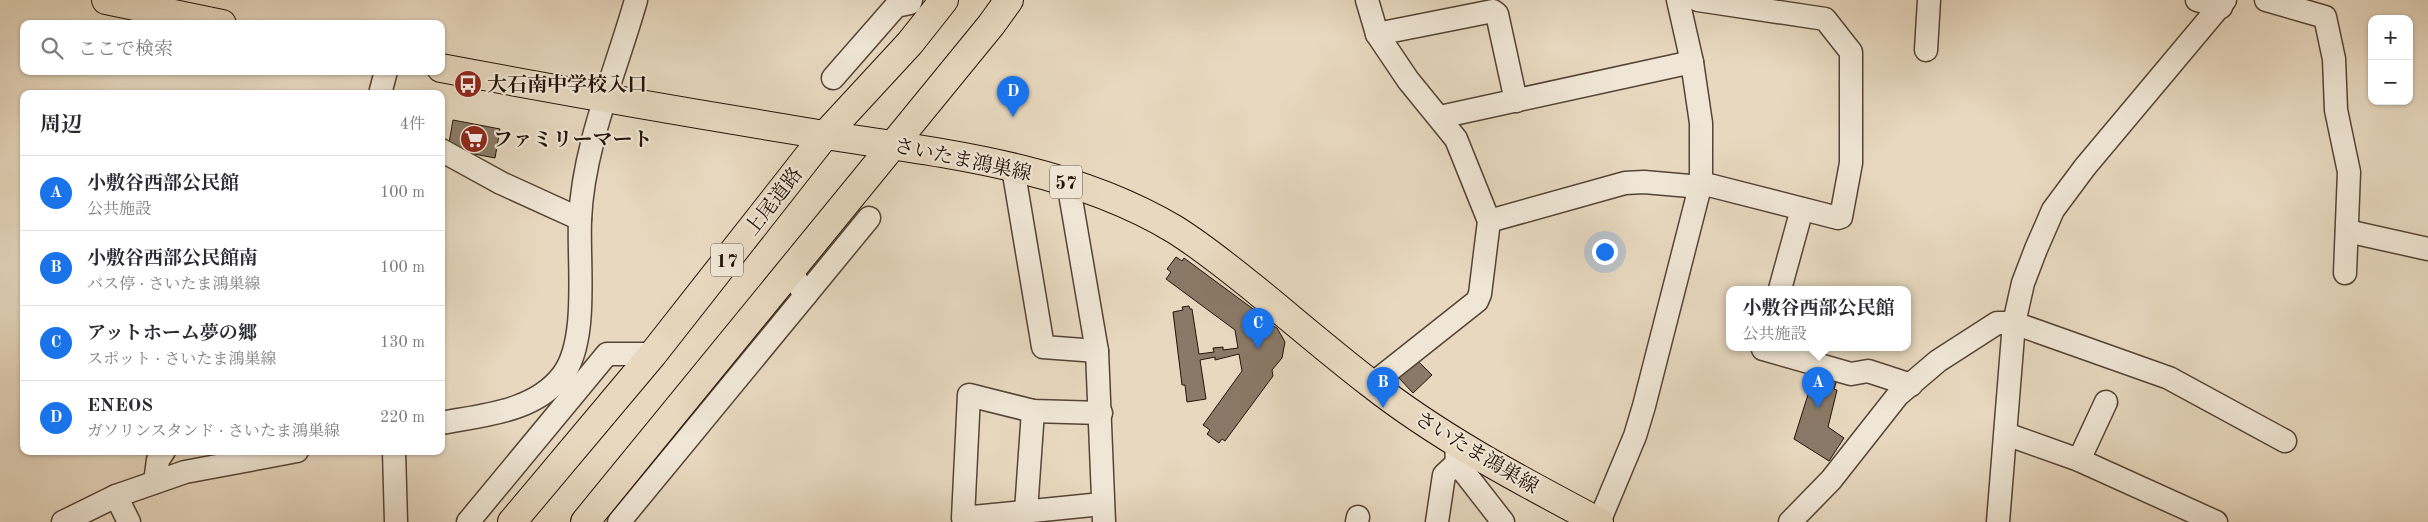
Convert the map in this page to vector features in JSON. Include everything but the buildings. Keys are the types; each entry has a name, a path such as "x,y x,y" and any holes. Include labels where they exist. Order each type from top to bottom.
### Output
{"main road":[{"path":"106,0 203,20"},
{"name":"上尾道路","path":"512,522 653,354 825,135 910,43 944,0"},
{"path":"585,522 894,144 1009,0"},
{"name":"さいたま鴻巣線","path":"445,69 606,99 825,135 894,144 1013,168 1068,182 1112,199 1174,229 1226,266 1456,453 1599,522"}],"street":[{"path":"468,522 569,383 579,319 580,219 586,160 636,0"},
{"path":"1367,0 1378,34 1408,80 1440,117 1461,148 1489,221 1480,294 1477,301 1371,385"},
{"path":"1599,522 1635,436 1701,185 1701,123 1692,62 1678,0"},
{"path":"1489,221 1625,183 1644,182 1701,185 1838,218 1841,217 1851,163 1850,49 1822,18 1698,0"},
{"path":"1926,50 1929,0"},
{"path":"2197,0 2223,3"},
{"path":"2266,0 2325,17 2334,59 2336,110 2349,172 2345,273"},
{"path":"833,78 896,6 911,2 910,43"},
{"path":"1998,522 2014,323 2023,283 2053,210 2085,167 2223,3"},
{"path":"1378,34 1492,11 1497,14 1516,100"},
{"path":"1440,117 1692,62"},
{"path":"381,90 385,75"},
{"path":"445,152 502,183 580,219"},
{"path":"1013,168 1043,347 1097,351"},
{"path":"1068,182 1097,351 1101,413 1103,513 1026,511 963,518 970,395 1033,411 1101,413"},
{"path":"1781,286 1802,209"},
{"path":"619,522 869,218"},
{"path":"2347,231 2428,249"},
{"path":"791,270 805,296"},
{"path":"1790,522 1831,480 1867,432 1898,396 1938,361 1997,323 2014,323 2169,378 2285,441"},
{"path":"1770,351 1851,374 1868,370 1910,385"},
{"path":"445,422 511,409 540,397 569,383 607,354 653,354"},
{"path":"2079,460 2106,402"},
{"path":"1026,511 1033,411"},
{"path":"2006,434 2079,460 2216,522"},
{"path":"1437,522 1444,475 1456,453 1503,522"},
{"path":"155,482 158,460 161,455"},
{"path":"63,522 116,496 185,472 276,455"},
{"path":"394,455 396,522"},
{"path":"116,496 129,522"}],"place":[{"name":"大石南中学校入口","path":"468,84"},
{"name":"ENEOS","path":"1013,117"},
{"name":"ファミリーマート","path":"474,139"},
{"name":"アットホーム夢の郷","path":"1258,349"},
{"name":"小敷谷西部公民館南","path":"1383,408"},
{"name":"小敷谷西部公民館","path":"1818,408"}]}
